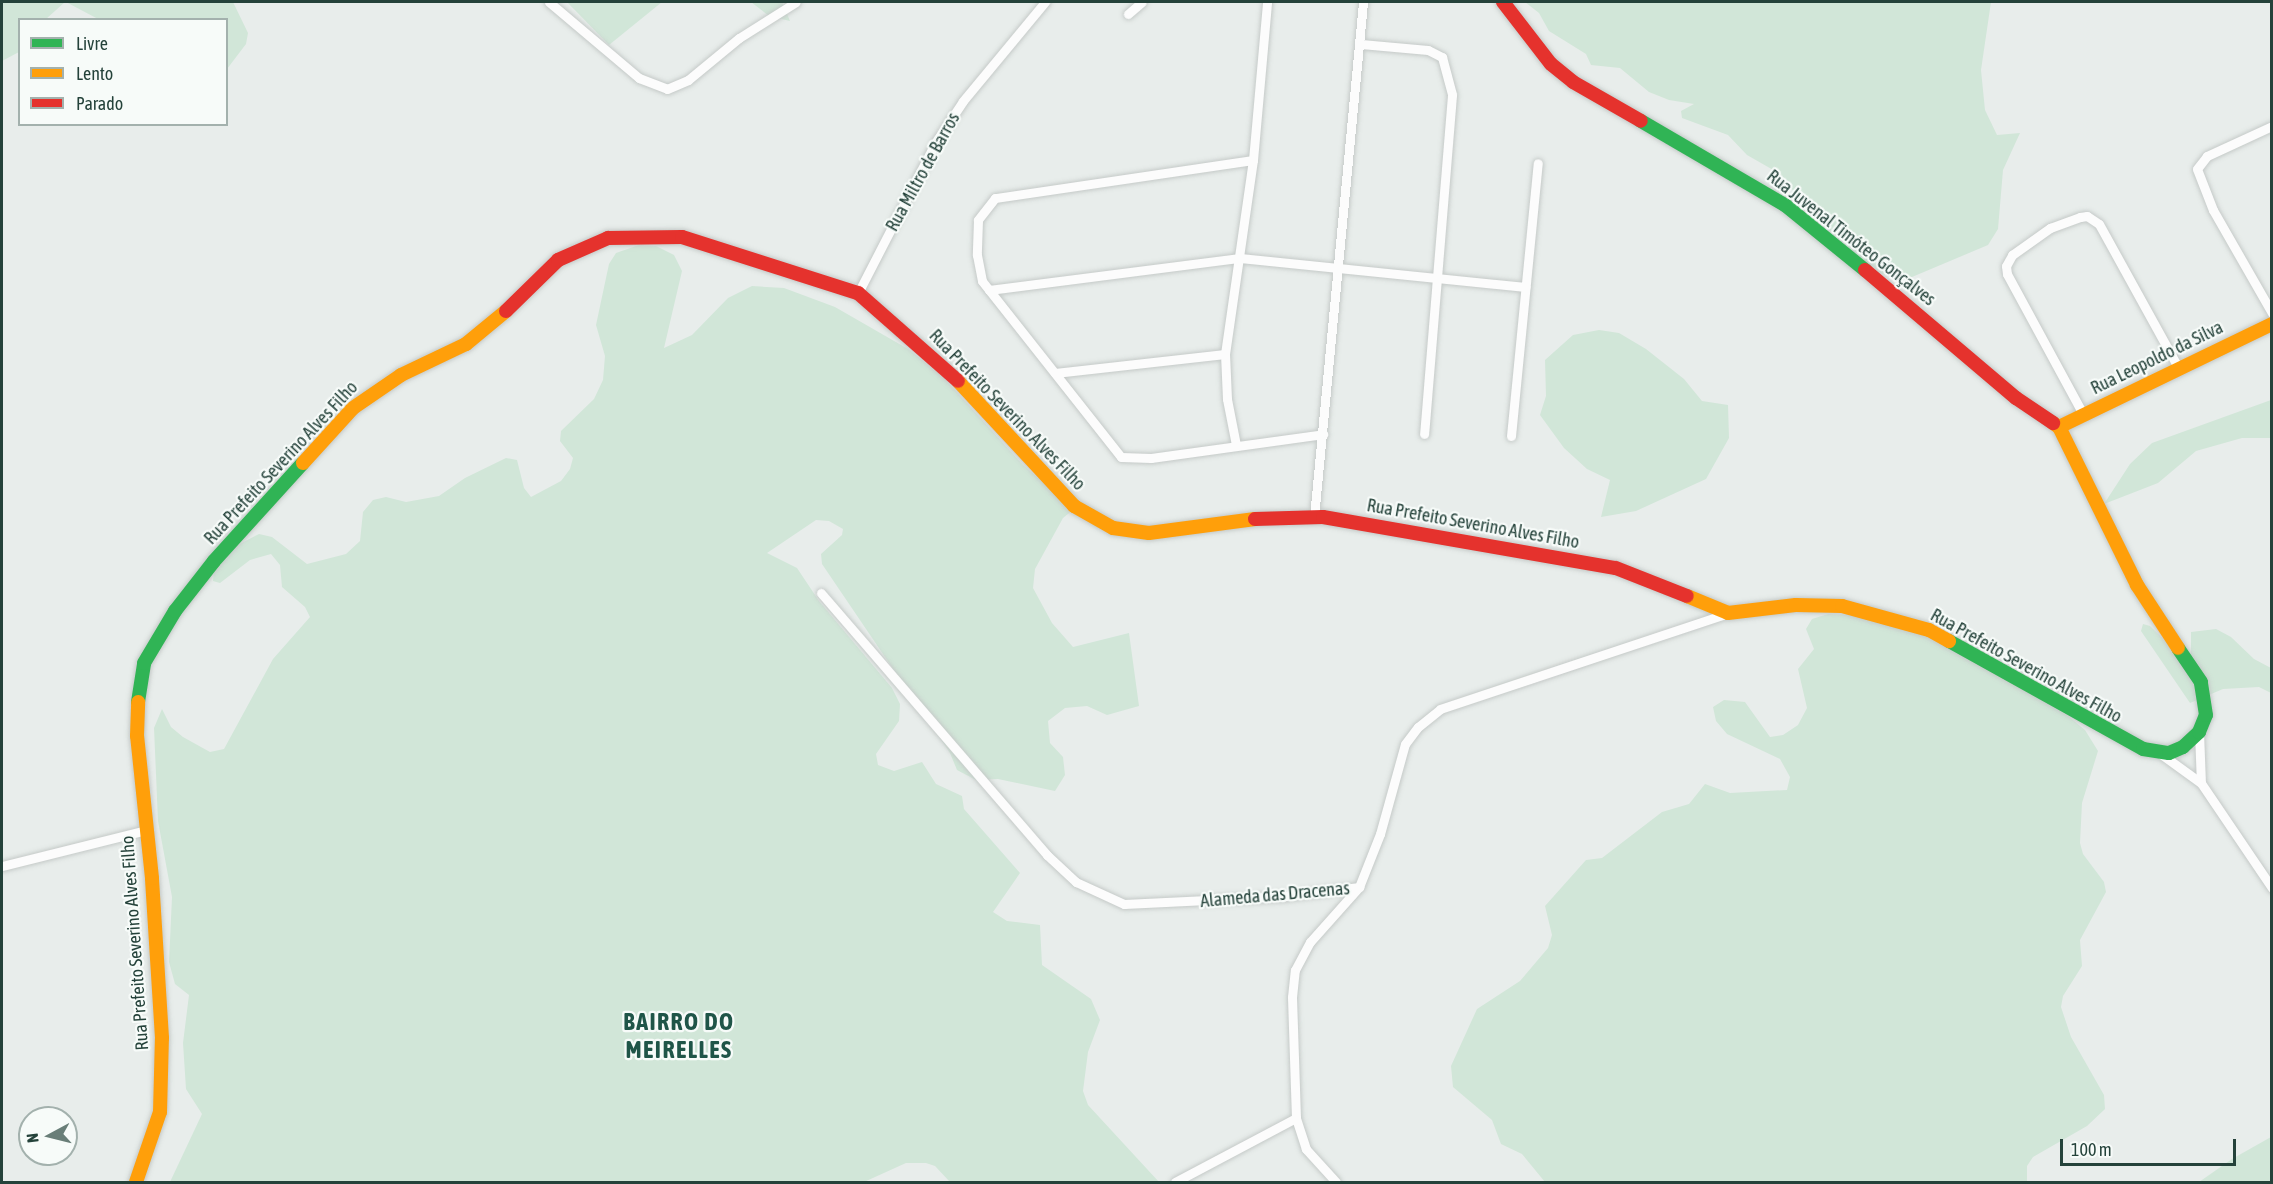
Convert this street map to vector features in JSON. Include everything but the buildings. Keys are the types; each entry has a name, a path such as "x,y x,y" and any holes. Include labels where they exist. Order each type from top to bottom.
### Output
{"street":[{"path":"549,2 639,78 667,89 688,80 739,38 796,2"},
{"name":"Rua Miltro de Barros","path":"858,293 935,143 963,101 1045,2"},
{"path":"1128,14 1142,2"},
{"path":"1236,445 1227,399 1225,354 1252,160 1267,2"},
{"path":"1314,517 1363,2"},
{"name":"Rua Juvenal Timóteo Gonçalves","path":"1503,2 1551,64 1573,82 1785,205 1910,306 2016,398 2059,427"},
{"path":"1360,44 1428,50 1442,57 1452,95 1424,434"},
{"path":"2271,126 2207,156 2197,169 2213,210 2271,313"},
{"path":"1252,160 995,198 978,220 977,255 982,281 1121,457 1151,458 1323,434"},
{"path":"1511,436 1538,163"},
{"path":"2083,414 2021,303 2006,266 2012,255 2050,228 2087,216 2099,224 2113,245 2178,367"},
{"name":"Rua Prefeito Severino Alves Filho","path":"136,1182 155,1130 160,1091 162,1038 136,715 144,663 175,611 214,561 353,408 375,390 466,344 490,327 558,260 608,238 682,237 858,293 934,356 1046,479 1094,520 1130,532 1149,533 1258,519 1314,517 1616,568 1728,613 1807,605 1842,606 1885,615 1929,630 2110,732 2142,749 2159,753"},
{"path":"989,290 1240,258 1526,287"},
{"name":"Rua Leopoldo da Silva","path":"2059,427 2178,367 2271,324"},
{"path":"1055,373 1225,354"},
{"path":"2059,427 2137,585 2201,682 2206,715 2199,732 2183,747 2159,753"},
{"name":"Alameda das Dracenas","path":"821,593 1047,855 1076,882 1105,898 1124,904 1179,903 1359,887 1380,834 1405,744 1418,727 1440,710 1728,613"},
{"path":"2199,732 2201,783"},
{"path":"2159,753 2201,783 2271,888"},
{"path":"2,866 146,830"},
{"path":"1336,1182 1316,1165 1296,1118 1292,1023 1295,970 1310,942 1359,887"},
{"path":"1175,1182 1296,1118"}],"green space":[{"path":"2,2 65,2 47,18 18,18 18,53 2,61"},
{"path":"66,2 233,2 248,33 246,44 228,68 228,18 96,18"},
{"path":"567,2 662,2 609,45"},
{"path":"751,2 782,2 790,21 769,16"},
{"path":"1525,2 1991,2 1981,70 1985,110 1997,135 2020,133 2003,170 1998,229 1988,245 1912,277 1893,278 1875,271 1848,249 1775,171 1747,155 1728,135 1682,118 1681,111 1694,104 1669,100 1649,92 1620,68 1591,65 1586,54 1549,31 1539,13"},
{"path":"639,245 656,246 674,255 682,271 664,348 692,335 728,298 752,286 784,288 835,307 908,349 941,375 1023,465 1074,509 1063,518 1035,569 1033,588 1052,623 1073,647 1129,633 1139,706 1107,715 1087,706 1065,708 1048,721 1050,743 1063,757 1065,775 1055,791 998,779 976,780 957,770 950,753 822,564 821,554 842,535 843,529 829,521 816,520 767,553 797,568 819,601 892,688 900,704 899,721 876,754 878,765 894,771 922,762 936,784 962,796 964,809 1020,873 993,912 1007,921 1040,925 1042,965 1091,999 1100,1020 1088,1052 1083,1091 1088,1105 1159,1182 950,1182 935,1166 926,1163 906,1163 864,1182 170,1182 202,1114 186,1089 183,1043 189,995 175,984 169,962 172,897 158,821 154,728 162,709 171,727 183,737 210,752 224,749 273,659 310,617 305,607 282,587 280,565 271,554 250,560 220,583 213,581 214,570 234,547 259,534 272,537 307,564 346,554 360,541 363,512 373,500 386,497 406,502 439,496 465,478 506,458 517,460 524,488 531,497 561,481 570,469 573,458 560,441 561,431 594,399 603,380 605,356 596,325 609,264 616,253"},
{"path":"1599,330 1619,333 1646,349 1684,379 1702,401 1728,405 1729,438 1706,479 1636,511 1601,517 1610,480 1587,469 1564,448 1540,415 1546,396 1545,360 1573,335"},
{"path":"2271,400 2271,438 2242,438 2196,451 2158,483 2104,504 2130,464 2152,443"},
{"path":"1828,614 1855,615 1942,641 2068,716 2085,730 2098,751 2082,803 2080,843 2083,854 2104,882 2106,892 2080,940 2082,966 2063,996 2061,1007 2071,1037 2104,1095 2105,1109 2087,1126 2033,1157 2027,1166 2027,1182 1545,1182 1522,1154 1501,1144 1492,1120 1453,1087 1451,1066 1477,1009 1520,981 1548,948 1552,935 1545,906 1586,860 1602,858 1662,812 1689,804 1705,784 1730,793 1787,790 1790,777 1780,759 1727,734 1716,721 1713,707 1724,700 1745,702 1770,737 1783,735 1798,725 1807,708 1798,669 1814,649 1806,629 1812,619"},
{"path":"2143,624 2150,626 2187,662 2191,657 2191,632 2216,629 2231,637 2254,659 2271,668 2271,693 2259,687 2223,689 2190,703 2141,631"},
{"path":"2271,1137 2271,1182 2199,1182 2232,1159"}],"traffic: fast":[{"path":"1641,121 1785,205 1865,270"},
{"path":"138,702 144,663 175,611 214,561 303,463"},
{"path":"1949,641 2143,749 2169,753 2183,747 2199,732 2206,715 2201,682 2178,648"}],"traffic: slow":[{"path":"303,463 353,408 401,375 466,344 506,311"},
{"path":"2059,427 2272,324"},
{"path":"958,381 1074,506 1113,528 1149,533 1255,519"},
{"path":"2053,423 2059,427 2137,585 2178,648"},
{"path":"1687,596 1728,613 1796,605 1842,606 1929,630 1949,641"},
{"path":"136,1182 160,1112 162,1038 152,878 137,736 138,702"}],"traffic: jam":[{"path":"1503,2 1551,64 1573,82 1641,121"},
{"path":"506,311 558,260 608,238 682,237 858,293 958,381"},
{"path":"1865,270 2016,398 2053,423"},
{"path":"1255,519 1323,517 1616,568 1687,596"}],"district":[{"name":"BAIRRO DO MEIRELLES","path":"679,1036"}]}
